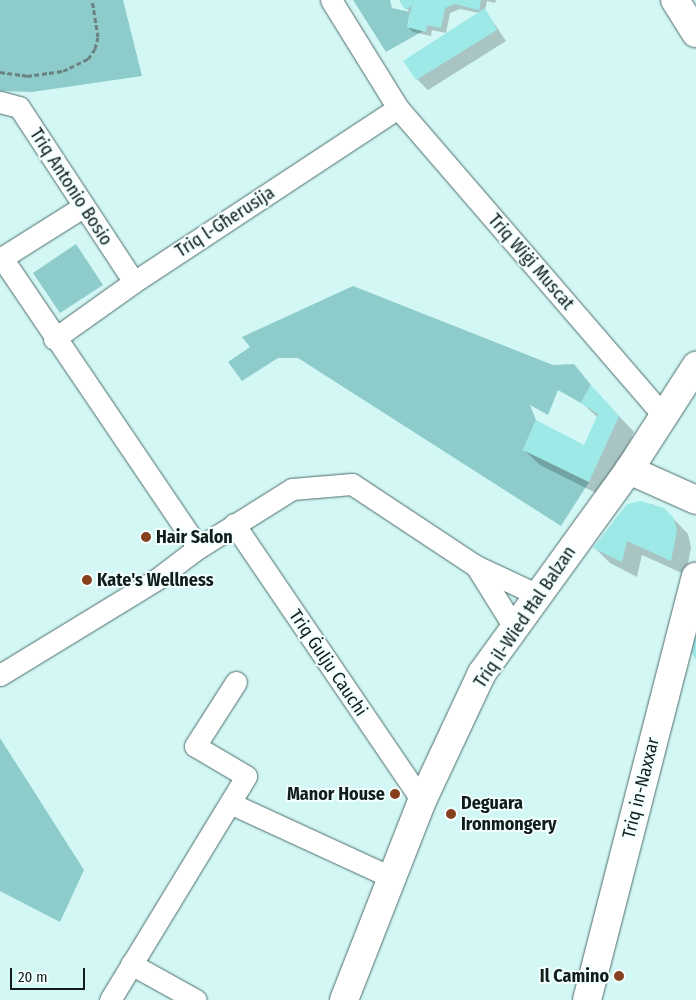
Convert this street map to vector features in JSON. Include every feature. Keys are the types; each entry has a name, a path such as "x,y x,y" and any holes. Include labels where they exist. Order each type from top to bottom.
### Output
{"main road":[{"path":"676,0 696,33"},
{"name":"Triq il-Wied Ħal Balzan","path":"344,1000 422,802 482,673 629,470 696,366"},
{"path":"629,470 696,500"},
{"name":"Triq in-Naxxar","path":"587,1000 696,577"}],"street":[{"name":"Triq Wiġi Muscat","path":"331,0 398,108 664,416"},
{"name":"Triq Antonio Bosio","path":"0,102 19,107 134,282"},
{"name":"Triq l-Għerusija","path":"54,339 134,282 398,108"},
{"path":"84,206 1,258 54,339 198,548"},
{"path":"0,675 157,579 198,548 292,489 352,484 476,566 538,595"},
{"name":"Triq Ġulju Cauchi","path":"234,524 422,802"},
{"path":"476,566 514,627"},
{"path":"110,1000 232,804 246,776 195,746 236,682"},
{"path":"232,804 393,878"},
{"path":"131,964 196,1000"}],"path":[{"path":"0,72 27,76 63,71 88,59 95,49 98,37 92,0"}],"shaded area":[{"path":"0,0 123,0 142,76 32,92 0,91"},
{"path":"353,0 390,0 392,8 410,12 407,27 423,31 386,52"},
{"path":"76,244 103,285 60,313 33,273"},
{"path":"353,286 553,365 574,364 591,385 581,403 558,390 548,415 530,405 536,420 523,450 589,482 561,526 298,358 278,358 242,381 228,362 250,347 242,337"},
{"path":"0,738 84,870 60,922 0,891"}],"building":[{"path":"399,0 481,0 479,10 454,4 445,8 441,28 427,25 426,32 407,27 412,6 405,10"},
{"path":"485,8 497,30 416,80 403,61"},
{"path":"591,385 619,416 589,482 523,450 536,420 584,445 598,414 581,403"},
{"path":"641,501 664,508 673,517 677,530 671,561 627,541 622,562 593,548 627,504"},
{"path":"696,633 696,660 691,652"}],"place":[{"name":"Hair Salon","path":"146,537"},
{"name":"Kate's Wellness","path":"87,580"},
{"name":"Manor House","path":"395,794"},
{"name":"Deguara Ironmongery","path":"451,814"},
{"name":"Il Camino","path":"619,976"}]}
